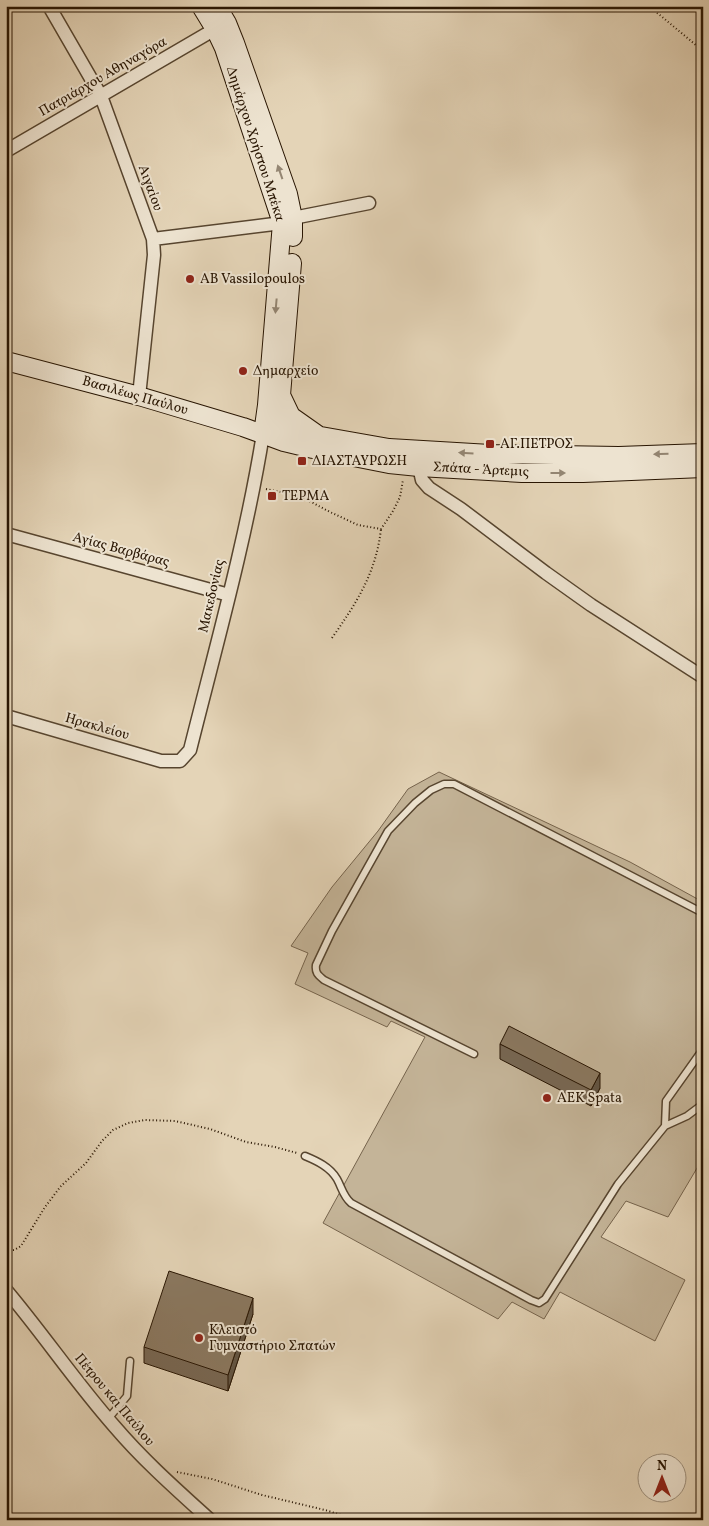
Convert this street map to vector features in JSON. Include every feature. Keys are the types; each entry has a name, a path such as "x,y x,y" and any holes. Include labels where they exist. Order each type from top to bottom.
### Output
{"main road":[{"name":"Δημάρχου Χρήστου Μπέκα","path":"202,6 221,26"},
{"name":"Δημάρχου Χρήστου Μπέκα","path":"218,6 224,48 288,221 288,317 281,394 270,433"},
{"name":"Δημάρχου Χρήστου Μπέκα","path":"270,433 276,309 288,221"},
{"name":"Βασιλέως Παύλου","path":"6,362 139,396 243,427 270,433"},
{"path":"281,394 292,416 321,436"},
{"name":"Σπάτα - Άρτεμις","path":"270,433 321,436 389,448 490,454 619,456 703,453"},
{"name":"Σπάτα - Άρτεμις","path":"270,433 284,442 313,450 413,467 522,473 584,473 703,468"}],"street":[{"name":"Αιγαίου","path":"49,6 101,96 153,239 154,255 139,396"},
{"name":"Πατριάρχου Αθηναγόρα","path":"6,151 221,26"},
{"path":"153,239 288,221 369,203"},
{"name":"Μακεδονίας","path":"180,761 190,750 253,487 270,433"},
{"path":"413,467 429,488 461,508 530,562 591,605 703,677"},
{"name":"Αγίας Βαρβάρας","path":"6,534 228,595"},
{"name":"Ηρακλείου","path":"6,716 161,761 180,761"},
{"name":"Πέτρου και Παύλου","path":"6,1290 108,1420 152,1468 210,1520"}],"lane":[{"path":"474,1054 324,980 316,974 316,965 332,931 388,831 415,803 431,790 444,784 454,784 703,913"},
{"path":"665,1126 666,1101 703,1049"},
{"path":"305,1156 320,1163 332,1172 343,1194 351,1203 539,1303 545,1299 618,1184 665,1126 687,1116 703,1104"},
{"path":"108,1420 127,1396 130,1361"}],"path":[{"path":"649,6 703,51"},
{"path":"332,638 353,608 369,578 379,550 381,529 393,511 413,467"},
{"path":"253,487 300,496 358,524 381,529"},
{"path":"6,1251 14,1250 21,1246 45,1207 61,1186 86,1163 102,1141 113,1130 128,1123 145,1120 175,1121 210,1129 246,1142 275,1147 305,1156"},
{"path":"152,1468 212,1479 262,1495 358,1520"}],"shaded area":[{"name":"AEK Spata","path":"439,772 630,862 703,902 703,1158 668,1217 626,1201 601,1237 685,1280 655,1341 560,1292 544,1319 512,1302 498,1319 323,1223 425,1037 391,1021 387,1027 295,984 308,953 291,946 332,887 378,831 408,789"}],"building":[{"path":"509,1026 600,1073 591,1090 500,1044"},
{"name":"Κλειστό Γυμναστήριο Σπατών","path":"169,1271 253,1298 228,1375 144,1347"}],"place":[{"name":"AB Vassilopoulos","path":"190,279"},
{"name":"Δημαρχείο","path":"243,371"},
{"name":"ΑΓ.ΠΕΤΡΟΣ","path":"490,444"},
{"name":"ΔΙΑΣΤΑΥΡΩΣΗ","path":"302,461"},
{"name":"ΤΕΡΜΑ","path":"272,496"},
{"name":"AEK Spata","path":"547,1098"},
{"name":"Κλειστό Γυμναστήριο Σπατών","path":"199,1338"}]}
